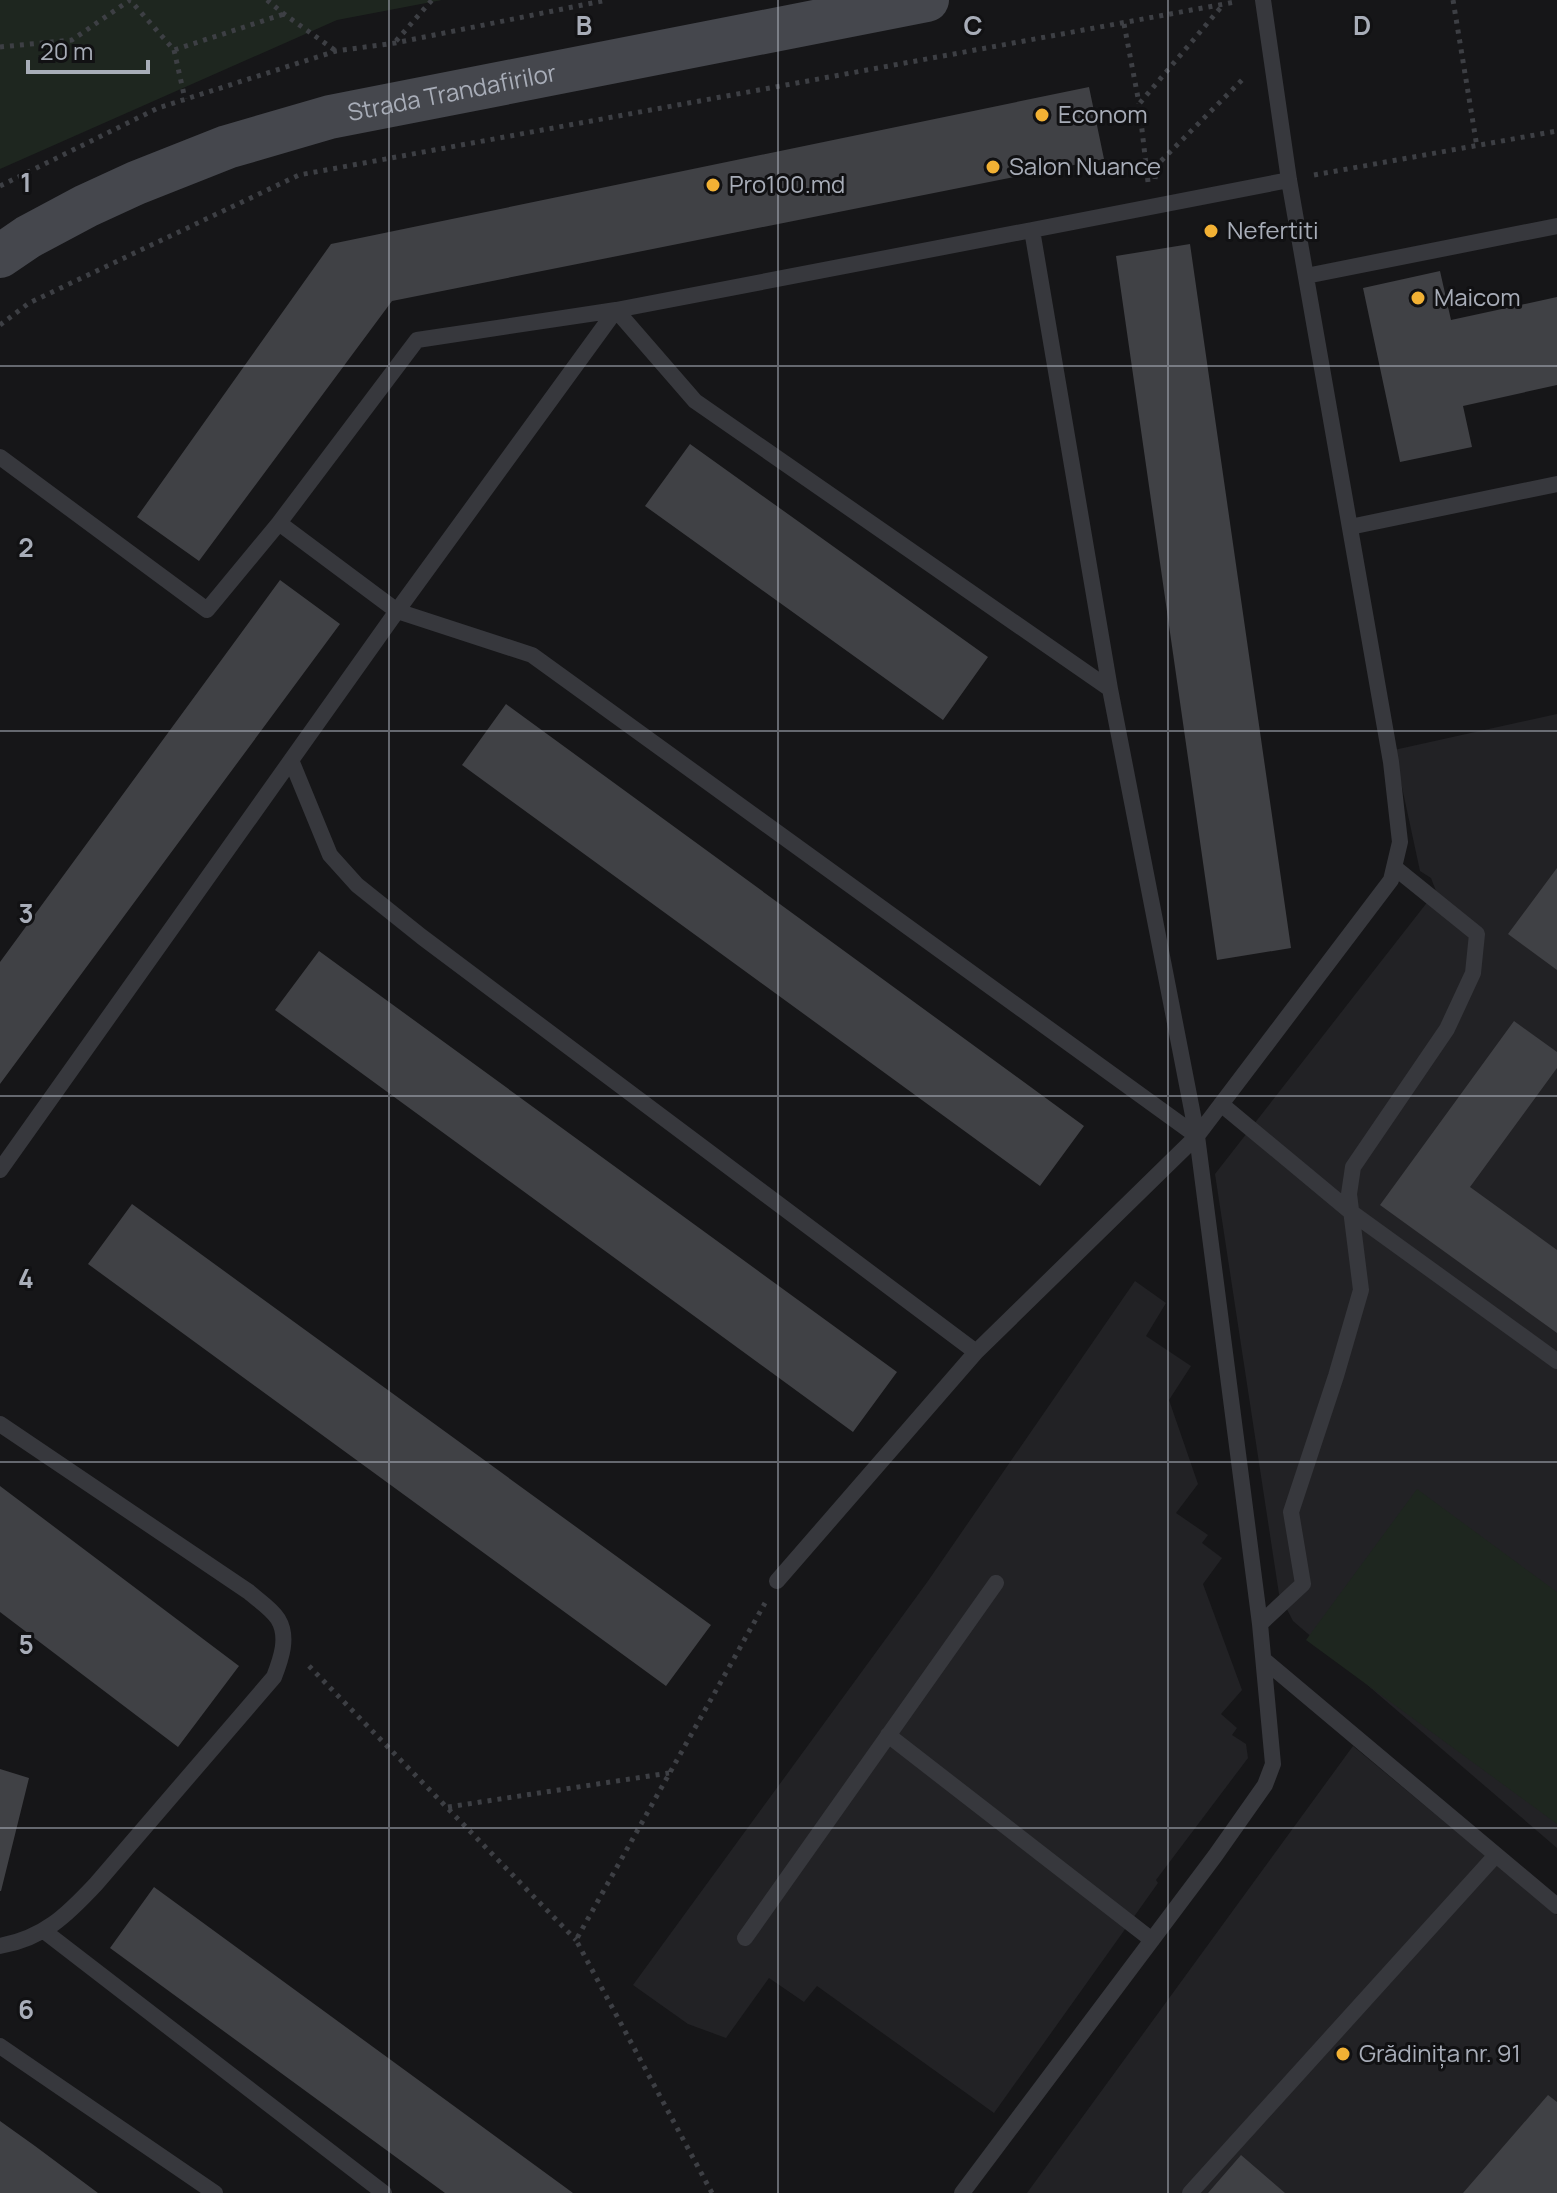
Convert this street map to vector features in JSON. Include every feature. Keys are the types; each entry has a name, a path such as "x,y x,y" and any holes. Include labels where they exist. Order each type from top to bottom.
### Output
{"main road":[{"name":"Strada Trandafirilor","path":"0,256 28,237 136,183 227,147 330,117 927,0"}],"lane":[{"path":"777,1581 976,1352 1197,1136 1391,880 1400,842 1391,762 1289,180 1263,0"},
{"path":"0,457 207,610 279,523 417,340 616,310 1289,180"},
{"path":"1306,276 1557,226"},
{"path":"962,2193 1215,1856 1265,1785 1273,1764 1260,1624 1197,1136 1110,689 1032,230"},
{"path":"0,1170 397,611 616,310"},
{"path":"616,310 695,401 1110,689"},
{"path":"1350,527 1557,484"},
{"path":"279,523 397,611 532,655 1197,1136"},
{"path":"291,760 330,855 357,885 976,1352"},
{"path":"1260,1624 1303,1584 1291,1512 1361,1290 1349,1194 1353,1167 1447,1029 1473,973 1477,934 1394,867"},
{"path":"1221,1104 1351,1212 1557,1361"},
{"path":"0,1424 249,1592 279,1619 284,1640 282,1658 274,1677 96,1884 67,1915 44,1931 0,1946"},
{"path":"745,1938 996,1583"},
{"path":"1264,1660 1557,1906"},
{"path":"888,1735 1152,1940"},
{"path":"1190,2193 1496,1855"},
{"path":"44,1931 384,2193"},
{"path":"0,2046 215,2193"}],"path":[{"path":"0,47 72,40 130,0 174,50 185,99"},
{"path":"267,0 336,51"},
{"path":"395,43 432,0"},
{"path":"0,186 158,108 336,51 395,43 607,0"},
{"path":"0,325 29,303 299,175 1244,0"},
{"path":"1453,0 1477,147"},
{"path":"1139,104 1223,6"},
{"path":"174,50 284,14"},
{"path":"1124,24 1139,104 1151,208"},
{"path":"1151,208 1157,165 1271,51"},
{"path":"1289,180 1557,131"},
{"path":"576,1940 777,1581"},
{"path":"284,1640 576,1940 712,2193"},
{"path":"447,1808 669,1773"}],"shaded area":[{"path":"0,0 442,0 337,20 0,169"},
{"path":"1557,714 1557,1848 1293,1621 1279,1594 1215,1174 1436,891 1431,878 1420,871 1394,750"},
{"path":"1135,1281 1166,1303 1146,1336 1191,1366 1169,1400 1198,1484 1176,1513 1208,1535 1202,1543 1222,1558 1203,1584 1242,1690 1221,1714 1237,1728 1232,1735 1246,1744 1248,1758 1156,1880 1158,1883 994,2113 817,1986 804,2002 769,1978 726,2038 688,2024 633,1985 928,1581"},
{"path":"1417,1489 1557,1592 1557,1824 1306,1640"},
{"name":"Grădinița nr. 91","path":"1353,1746 1557,1915 1557,2193 1027,2193"}],"building":[{"path":"1089,87 1104,159 392,301 199,561 137,517 331,244"},
{"path":"1190,244 1291,948 1217,960 1116,256"},
{"path":"1440,271 1451,320 1557,297 1557,385 1463,406 1472,447 1400,462 1363,288"},
{"path":"690,444 988,657 943,720 645,506"},
{"path":"280,580 340,624 0,1084 0,962"},
{"path":"506,704 1084,1126 1040,1186 462,765"},
{"path":"1557,868 1557,970 1508,934"},
{"path":"319,951 897,1372 853,1432 275,1010"},
{"path":"1514,1021 1557,1052 1557,1068 1470,1187 1557,1250 1557,1333 1380,1205"},
{"path":"132,1204 711,1625 666,1686 88,1264"},
{"path":"0,1486 239,1666 178,1747 0,1612"},
{"path":"0,1769 29,1778 1,1891 0,1891"},
{"path":"154,1887 573,2193 445,2193 110,1948"},
{"path":"1548,2095 1557,2102 1557,2193 1463,2193"},
{"path":"0,2121 35,2146 98,2193 0,2193"},
{"path":"1241,2155 1285,2193 1208,2193"}],"place":[{"name":"Econom","path":"1042,115"},
{"name":"Salon Nuance","path":"993,167"},
{"name":"Pro100.md","path":"713,185"},
{"name":"Nefertiti","path":"1211,231"},
{"name":"Maicom","path":"1418,298"},
{"name":"Grădinița nr. 91","path":"1343,2054"}]}
